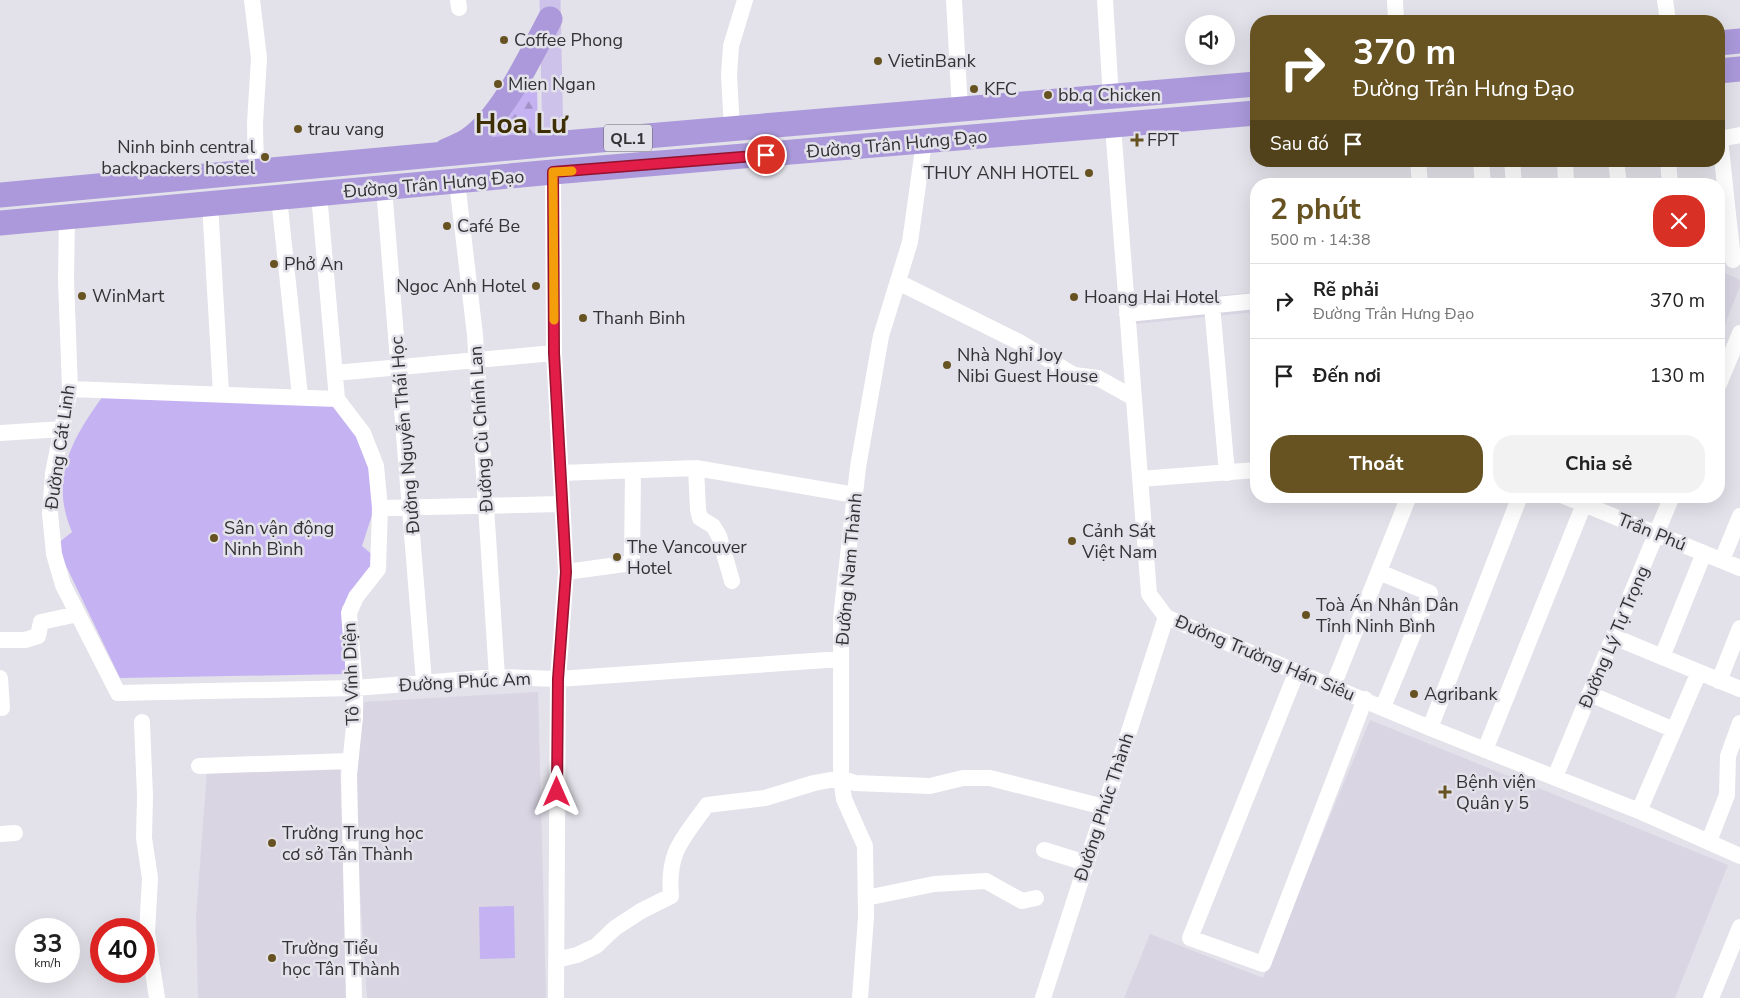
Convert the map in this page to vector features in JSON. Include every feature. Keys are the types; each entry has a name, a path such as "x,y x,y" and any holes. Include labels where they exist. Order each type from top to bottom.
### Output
{"highway":[{"path":"435,155 468,141 492,119 528,62 550,9"},
{"path":"1725,42 1740,41"},
{"path":"1725,70 1740,69"},
{"name":"Đường Trân Hưng Đạo","path":"0,195 553,144 1111,98 1250,85"},
{"path":"1111,98 1113,126"},
{"name":"Đường Trân Hưng Đạo","path":"0,223 553,172 1250,114"},
{"path":"553,144 553,172"}],"main road":[{"path":"550,9 553,144"}],"street":[{"path":"252,0 259,58 255,123 256,172"},
{"path":"732,130 729,75 731,46 742,18 746,0"},
{"path":"954,0 960,110"},
{"path":"1105,0 1111,98"},
{"path":"1395,0 1396,15"},
{"path":"1666,0 1667,15"},
{"name":"Đường Trường Hán Siêu","path":"1113,126 1149,594 1166,617 1430,728 1709,840 1740,856"},
{"path":"1725,138 1740,134"},
{"name":"Đường Nam Thành","path":"860,998 866,898 865,846 844,799 841,778 842,618 855,495 881,336 910,242 924,142"},
{"path":"553,172 554,353 566,572 558,679 556,998"},
{"name":"Đường Cù Chính Lan","path":"457,182 476,360 497,677"},
{"name":"Đường Nguyễn Thái Học","path":"384,188 424,682"},
{"path":"70,389 221,393 337,399 319,194"},
{"path":"279,198 300,396"},
{"path":"1725,200 1731,261"},
{"path":"210,204 221,393"},
{"name":"Đường Cát Linh","path":"67,217 66,280 70,389 53,473 50,514 54,554 63,585 118,693"},
{"path":"898,282 1021,343 1074,375 1098,378 1134,398"},
{"path":"1127,314 1250,302"},
{"path":"1212,305 1227,473"},
{"path":"1725,369 1740,332"},
{"path":"335,374 554,353"},
{"name":"Tô Vĩnh Diện","path":"337,399 358,426 376,466 380,508 378,569 356,597 349,613 355,688 350,761 354,998"},
{"path":"0,433 63,429"},
{"path":"561,472 696,468 855,495"},
{"path":"696,468 700,518 713,526 719,536 732,581"},
{"path":"566,572 632,563 633,470"},
{"path":"1140,480 1250,471"},
{"path":"1333,686 1406,503"},
{"path":"1430,728 1517,503"},
{"name":"Đường Lý Tự Trọng","path":"1555,777 1669,503"},
{"path":"380,508 411,509 562,504"},
{"path":"1485,750 1584,504"},
{"name":"Trần Phú","path":"1584,504 1740,568"},
{"path":"1722,560 1740,516"},
{"path":"1662,657 1704,553"},
{"path":"1379,572 1430,593 1382,707"},
{"path":"0,640 25,640 38,636 41,622 78,614"},
{"name":"Đường Phúc Thành","path":"1043,998 1166,617"},
{"path":"1719,681 1740,628"},
{"path":"1614,637 1740,689"},
{"name":"Đường Phúc Am","path":"118,693 355,688 497,677 558,679 841,659"},
{"path":"1297,671 1190,938 1263,964 1365,700"},
{"path":"1639,811 1699,672"},
{"path":"0,678 2,708"},
{"path":"1590,694 1674,730"},
{"path":"142,722 145,796 144,838 150,878 148,933 157,998"},
{"path":"1709,840 1727,795 1728,756 1740,723"},
{"path":"199,766 350,761"},
{"path":"556,960 577,955 596,946 615,928 641,911 671,896 669,873 677,847 707,805 765,798 814,782 841,778 855,783 930,786 963,778 990,778 1104,807"},
{"path":"1044,850 1086,863"},
{"path":"866,898 934,884 986,881 1022,901 1036,898"},
{"path":"1710,998 1740,926"}],"shaded area":[{"path":"1725,273 1740,280 1740,286 1725,325"},
{"path":"1250,293 1250,313 1135,324 1133,304"},
{"path":"538,692 546,998 367,998 354,800 364,702"},
{"name":"Bệnh viện Quân y 5","path":"1370,720 1728,865 1675,998 1124,998 1150,934 1263,978"},
{"name":"Trường Trung học cơ sở Tân Thành","path":"340,765 347,998 198,998 196,917 207,771"}],"green space":[{"path":"535,82 537,85 538,134 487,141 506,121 531,83"},
{"name":"Sân vận động Ninh Bình","path":"103,396 337,402 369,457 374,509 362,546 375,557 373,571 342,607 346,674 120,678 56,545 72,532 65,512 63,494 67,460 82,428"},
{"path":"514,906 515,958 480,959 479,907"}],"slow traffic":[{"path":"554,320 553,172 572,171"}],"place":[{"name":"Coffee Phong","path":"504,40"},
{"name":"VietinBank","path":"878,61"},
{"name":"Mien Ngan","path":"498,84"},
{"name":"KFC","path":"974,89"},
{"name":"bb.q Chicken","path":"1048,95"},
{"name":"trau vang","path":"298,129"},
{"name":"FPT","path":"1137,140"},
{"name":"Ninh binh central backpackers hostel","path":"265,157"},
{"name":"THUY ANH HOTEL","path":"1089,173"},
{"name":"Café Be","path":"447,226"},
{"name":"Phở An","path":"274,264"},
{"name":"Ngoc Anh Hotel","path":"536,286"},
{"name":"WinMart","path":"82,296"},
{"name":"Hoang Hai Hotel","path":"1074,297"},
{"name":"Thanh Binh","path":"583,318"},
{"name":"Nhà Nghỉ Joy Nibi Guest House","path":"947,365"},
{"name":"Sân vận động Ninh Bình","path":"214,538"},
{"name":"Cảnh Sát Việt Nam","path":"1072,541"},
{"name":"The Vancouver Hotel","path":"617,557"},
{"name":"Toà Án Nhân Dân Tỉnh Ninh Bình","path":"1306,615"},
{"name":"Agribank","path":"1414,694"},
{"name":"Bệnh viện Quân y 5","path":"1445,792"},
{"name":"Trường Trung học cơ sở Tân Thành","path":"272,843"},
{"name":"Trường Tiểu học Tân Thành","path":"272,958"}],"district":[{"name":"Hoa Lư","path":"521,123"}],"route":[{"path":"557,792 558,679 566,572 554,353 553,172 766,155"}]}
